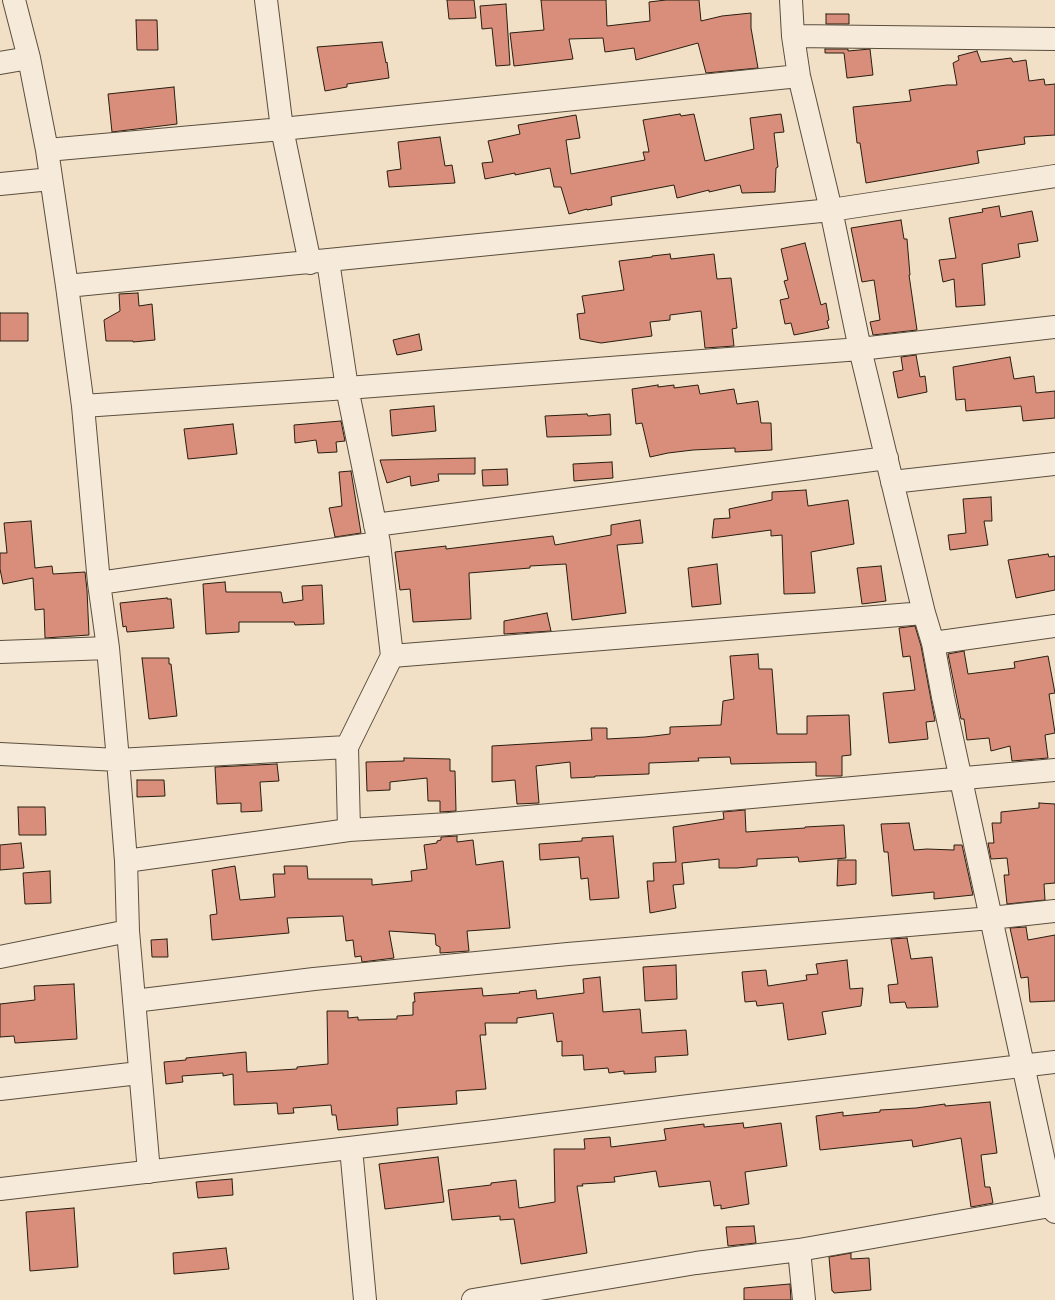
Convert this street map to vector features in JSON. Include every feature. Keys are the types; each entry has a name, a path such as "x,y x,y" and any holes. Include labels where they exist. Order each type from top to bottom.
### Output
{"street":[{"path":"14,0 29,58 47,150 83,406 118,760 126,861 128,931 148,1172"},
{"path":"266,0 282,129 319,262 348,388 377,534 392,656 347,747 349,830"},
{"path":"474,1300 696,1263 799,1250 1054,1208 990,918 933,643 924,613 860,349 831,210 799,76 793,36 791,0"},
{"path":"793,36 1055,39"},
{"path":"0,63 29,58"},
{"path":"47,150 282,129 799,76"},
{"path":"67,286 831,210 1055,176"},
{"path":"0,184 51,179"},
{"path":"83,406 348,388 860,349 1055,327"},
{"path":"100,583 377,534 887,458"},
{"path":"892,482 1055,464"},
{"path":"392,656 924,613"},
{"path":"933,643 1055,626"},
{"path":"0,652 108,648"},
{"path":"0,754 118,760 347,747"},
{"path":"126,861 349,830 449,824 1055,770"},
{"path":"134,1001 314,979 568,954 990,918 1055,911"},
{"path":"0,957 128,931"},
{"path":"0,1189 351,1148 1055,1062"},
{"path":"0,1089 139,1073"},
{"path":"351,1148 365,1300"},
{"path":"799,1250 804,1300"}],"building":[{"path":"447,0 474,0 476,18 449,19"},
{"path":"541,0 606,0 607,26 650,21 649,2 666,0 699,0 701,21 722,16 751,13 751,28 758,68 706,73 698,43 636,60 634,48 605,52 603,38 569,39 573,59 514,66 510,33 544,30"},
{"path":"506,4 510,65 496,66 492,28 482,29 480,6"},
{"path":"826,14 849,14 849,24 826,24"},
{"path":"136,20 157,20 158,50 137,50"},
{"path":"382,42 389,78 347,84 347,87 325,91 317,47"},
{"path":"825,49 848,49 848,51 870,49 873,75 847,78 844,53 825,53"},
{"path":"977,51 981,62 1011,58 1013,62 1026,60 1029,81 1044,79 1045,85 1055,84 1055,135 1024,137 1025,144 977,151 979,163 866,183 860,143 857,143 853,107 911,101 909,90 957,85 953,63 959,60 958,56"},
{"path":"174,87 177,124 112,132 108,94"},
{"path":"680,114 681,116 694,114 705,161 754,149 750,118 781,114 784,132 774,133 778,167 776,168 775,192 742,193 740,185 709,192 709,190 677,198 674,185 611,197 612,205 587,209 569,214 561,187 554,187 550,168 485,179 482,163 493,162 488,141 520,134 518,125 576,115 580,138 566,140 571,174 645,160 643,152 649,152 643,120"},
{"path":"440,137 445,166 452,165 455,183 389,187 387,171 401,169 398,142"},
{"path":"999,206 1001,217 1032,211 1038,241 1018,244 1020,257 982,264 985,305 956,307 954,279 943,282 939,260 956,258 949,218 983,212 982,209"},
{"path":"901,220 904,239 907,239 909,275 917,330 873,335 870,322 880,320 874,280 862,282 851,228"},
{"path":"805,243 821,305 826,303 829,328 794,335 791,323 785,324 780,300 789,298 784,281 788,280 781,249"},
{"path":"670,254 671,259 714,254 717,279 731,278 737,328 732,329 734,346 705,348 701,311 670,315 670,320 650,322 652,336 601,343 580,339 577,314 585,313 582,296 624,290 619,261"},
{"path":"138,293 139,306 152,304 155,340 133,342 106,341 104,320 120,311 119,294"},
{"path":"0,313 28,313 28,341 0,341"},
{"path":"419,334 422,350 397,355 393,340"},
{"path":"916,355 920,377 925,376 927,392 898,398 893,372 903,370 901,357"},
{"path":"1010,357 1014,379 1034,376 1036,393 1055,391 1055,418 1023,421 1021,406 966,411 965,399 956,400 953,367"},
{"path":"658,385 658,387 674,385 674,388 698,385 700,394 734,389 737,404 758,401 761,423 771,423 772,450 735,452 735,448 693,450 650,457 642,423 636,424 632,389"},
{"path":"434,406 436,431 392,436 390,410"},
{"path":"587,414 588,416 610,414 611,435 547,437 545,416"},
{"path":"341,421 345,441 336,442 337,452 318,453 316,440 295,443 294,425"},
{"path":"233,424 237,454 188,459 184,429"},
{"path":"475,458 475,474 438,474 439,481 411,486 410,476 387,483 380,460"},
{"path":"612,462 613,478 574,481 573,464"},
{"path":"507,469 508,485 483,486 482,470"},
{"path":"351,471 361,533 335,537 329,508 342,506 339,472"},
{"path":"806,490 808,506 848,500 854,544 811,552 815,593 784,594 782,535 771,536 771,530 712,538 714,519 730,518 729,509 772,500 772,492"},
{"path":"991,497 992,521 984,521 988,545 950,550 948,535 966,533 963,499"},
{"path":"640,520 643,543 617,545 626,613 572,620 566,564 530,566 530,568 469,573 471,619 413,622 410,589 400,590 395,552 446,546 446,549 553,536 555,545 611,535 611,525"},
{"path":"31,521 35,568 52,566 53,574 85,572 89,635 45,638 44,609 35,610 33,578 3,584 0,569 0,553 7,553 4,523"},
{"path":"1048,554 1049,557 1055,556 1055,590 1016,598 1008,560"},
{"path":"717,564 721,604 692,607 688,568"},
{"path":"881,566 886,601 862,604 857,568"},
{"path":"225,582 226,592 281,592 283,603 303,600 302,586 322,585 324,624 295,625 294,622 239,622 239,632 206,634 203,584"},
{"path":"167,598 171,599 174,628 127,632 126,626 123,627 120,603"},
{"path":"547,613 551,631 504,634 504,621"},
{"path":"915,626 921,646 935,721 926,722 928,739 889,743 883,693 915,690 910,656 903,657 899,628"},
{"path":"964,651 968,674 1015,668 1014,662 1048,656 1055,693 1049,694 1055,733 1045,735 1048,758 1012,761 1010,746 991,751 989,738 967,740 964,719 961,719 948,654"},
{"path":"758,654 759,669 772,669 777,734 807,734 807,716 849,715 851,755 842,756 842,776 816,776 816,762 731,764 730,757 698,758 699,761 649,763 649,774 571,778 570,762 536,766 539,803 517,804 515,780 492,782 492,746 592,740 591,728 607,728 607,739 670,734 670,727 721,725 723,701 734,699 730,656"},
{"path":"142,658 169,658 177,716 149,719"},
{"path":"404,758 450,759 450,771 455,771 456,811 440,812 440,801 428,801 427,778 390,782 390,790 367,791 366,762 404,761"},
{"path":"277,764 279,781 260,782 262,811 241,812 241,803 217,804 215,767"},
{"path":"137,780 164,780 165,796 137,797"},
{"path":"1039,803 1055,804 1055,883 1044,884 1045,900 1007,904 1004,875 1009,875 1007,858 991,859 988,843 994,843 992,823 1001,823 1001,812 1039,808"},
{"path":"18,807 45,807 46,835 19,835"},
{"path":"745,810 746,832 844,825 846,858 799,862 798,857 757,859 757,866 737,868 719,868 719,859 682,863 684,884 673,885 676,908 650,913 647,881 654,881 653,863 676,862 673,827 724,819 723,812"},
{"path":"909,823 914,850 954,850 954,845 962,845 973,895 934,899 934,892 892,896 888,852 884,852 881,824"},
{"path":"457,836 457,842 473,840 476,865 503,861 510,928 467,931 469,951 440,953 440,947 436,945 435,934 389,931 394,958 362,962 361,956 355,957 353,940 346,941 343,916 287,918 289,933 212,940 210,915 217,914 212,870 235,866 240,900 275,897 273,874 285,874 284,866 307,866 308,879 372,879 372,885 412,881 411,871 427,869 424,845 437,843 437,841 441,840 441,837"},
{"path":"613,836 619,898 590,900 588,878 581,879 579,857 540,860 539,844 582,841 582,838"},
{"path":"21,843 24,868 0,870 0,845"},
{"path":"838,860 856,860 856,884 837,886"},
{"path":"50,871 51,903 25,904 23,873"},
{"path":"1026,927 1028,940 1055,935 1055,1001 1030,1002 1028,977 1021,978 1010,928"},
{"path":"907,938 911,959 932,957 938,1007 907,1008 905,1002 890,1003 888,985 898,984 891,939"},
{"path":"167,939 168,957 152,957 151,940"},
{"path":"847,960 850,989 863,988 861,1006 822,1012 826,1034 788,1040 783,1003 757,1006 756,1001 745,1002 742,972 766,970 768,986 807,980 806,975 818,974 816,964"},
{"path":"676,965 677,999 645,1001 643,967"},
{"path":"600,977 603,1012 640,1009 642,1033 686,1030 688,1055 655,1057 656,1072 624,1074 624,1071 609,1073 608,1068 584,1070 583,1055 562,1056 562,1041 557,1042 553,1013 517,1018 517,1023 485,1023 486,1035 480,1035 486,1089 456,1091 457,1104 397,1108 398,1125 338,1130 336,1115 332,1115 331,1105 293,1108 294,1113 278,1114 277,1103 234,1105 233,1074 223,1076 223,1073 182,1076 183,1082 166,1084 164,1062 186,1060 186,1058 246,1052 247,1072 297,1069 297,1067 328,1064 327,1011 348,1011 348,1018 358,1017 358,1020 397,1019 397,1016 413,1015 413,1002 415,1002 414,993 482,988 483,996 536,990 537,999 584,993 583,979"},
{"path":"74,984 77,1039 15,1043 14,1036 0,1037 0,1004 35,1000 34,986"},
{"path":"990,1102 997,1153 981,1155 985,1187 990,1187 993,1203 971,1207 961,1138 913,1147 912,1140 820,1150 816,1116 843,1112 843,1116 880,1112 880,1110 916,1108 945,1104 945,1106"},
{"path":"743,1123 744,1128 781,1123 787,1166 745,1172 749,1204 721,1209 721,1205 714,1206 710,1181 659,1187 656,1171 614,1177 615,1182 582,1184 583,1186 577,1186 587,1253 521,1264 514,1219 500,1220 500,1216 452,1220 448,1190 491,1185 491,1183 516,1180 519,1208 555,1202 554,1149 585,1149 584,1139 610,1137 611,1147 666,1140 664,1129 704,1124 704,1127"},
{"path":"438,1157 444,1202 385,1209 379,1164"},
{"path":"232,1179 233,1195 198,1198 196,1182"},
{"path":"74,1208 78,1267 30,1271 26,1212"},
{"path":"754,1226 756,1243 728,1246 726,1227"},
{"path":"226,1248 229,1269 174,1274 173,1253"},
{"path":"851,1253 851,1259 869,1258 871,1290 834,1293 832,1291 829,1257"},
{"path":"790,1284 791,1300 744,1300 744,1288"}]}
